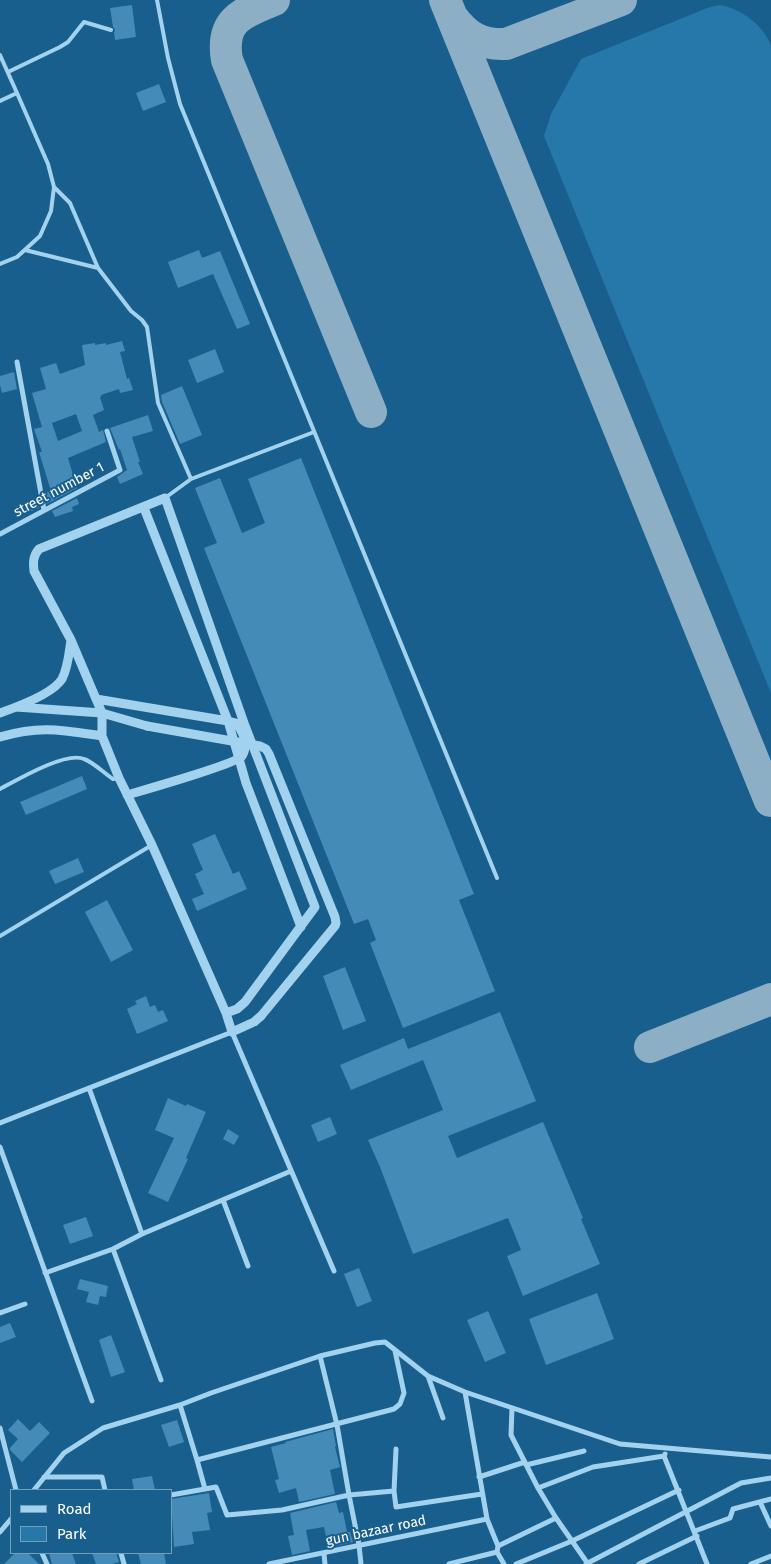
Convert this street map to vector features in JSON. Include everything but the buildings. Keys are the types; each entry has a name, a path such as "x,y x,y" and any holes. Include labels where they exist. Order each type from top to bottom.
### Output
{"street":[{"path":"17,362 44,510"},
{"name":"street number 1","path":"0,534 120,470 107,431"},
{"path":"226,1013 237,1009 245,1002 315,907 244,723 165,498 39,549 35,554 33,562 34,571 72,640 102,713 102,736 119,778 152,845 226,1013 232,1032 334,1271"},
{"path":"144,508 228,721"},
{"path":"0,713 50,690 61,681 72,640"},
{"path":"96,699 228,721 236,723 242,732 244,740 243,754 239,759 127,795"},
{"path":"0,1123 254,1022 261,1016 336,923 266,749 260,746 147,726 102,713 16,707"},
{"path":"1,735 40,729 60,729 102,736"},
{"path":"239,759 246,783 301,926"},
{"path":"89,1088 142,1234"},
{"path":"0,1147 92,1401"},
{"path":"45,1273 113,1250 142,1234 291,1171"},
{"path":"223,1200 248,1266"},
{"path":"113,1250 161,1380"},
{"path":"0,1313 25,1304"},
{"path":"35,1489 64,1452 103,1428 180,1406 211,1393 320,1356 386,1342 428,1376 465,1392 620,1444 771,1457"},
{"path":"197,1460 394,1409 400,1404 404,1393 395,1350"},
{"path":"320,1356 337,1425 360,1545 361,1564"},
{"path":"428,1376 443,1418"},
{"path":"465,1392 487,1519 504,1564"},
{"path":"180,1406 205,1489"},
{"path":"512,1408 511,1435 538,1488 587,1564 741,1483 771,1478"},
{"path":"0,1428 16,1489"},
{"path":"667,1448 664,1456 687,1510 706,1563"},
{"path":"396,1449 394,1491 396,1506 482,1494"},
{"path":"480,1477 526,1463 584,1451"},
{"path":"538,1488 593,1467 664,1456"},
{"path":"44,1478 102,1477 105,1489"},
{"path":"172,1495 216,1487 227,1515 282,1510 349,1495 394,1491"},
{"path":"516,1564 572,1541 679,1490"},
{"path":"639,1564 696,1533 730,1518 732,1509 771,1499"},
{"path":"760,1502 771,1526"},
{"path":"498,1546 556,1518"},
{"name":"gun bazaar road","path":"271,1564 287,1559 324,1554 487,1519"},
{"path":"0,1532 10,1520"},
{"path":"448,1564 498,1552"},
{"path":"324,1554 325,1564"},
{"path":"750,1564 771,1556"}],"lane":[{"path":"156,0 180,104 497,878"},
{"path":"8,72 68,42 84,22 111,30"},
{"path":"0,55 48,164 54,187 52,211 40,236 17,257 0,264"},
{"path":"0,101 16,93"},
{"path":"54,187 70,203 98,268 131,312 142,320 147,328 158,402 191,479"},
{"path":"25,250 98,268"},
{"path":"165,498 191,479 314,432"},
{"path":"0,789 52,763 68,758 83,758 113,779 119,778"},
{"path":"0,936 152,845"}],"green space":[{"path":"720,5 736,10 751,19 763,31 771,46 771,693 544,136 551,114 581,59 710,7"}],"taxiway":[{"path":"274,0 243,14 230,27 226,46 227,60 371,412"},
{"path":"445,0 771,801"},
{"path":"452,17 469,35 489,43 506,44 621,0"},
{"path":"650,1047 771,999"}]}
